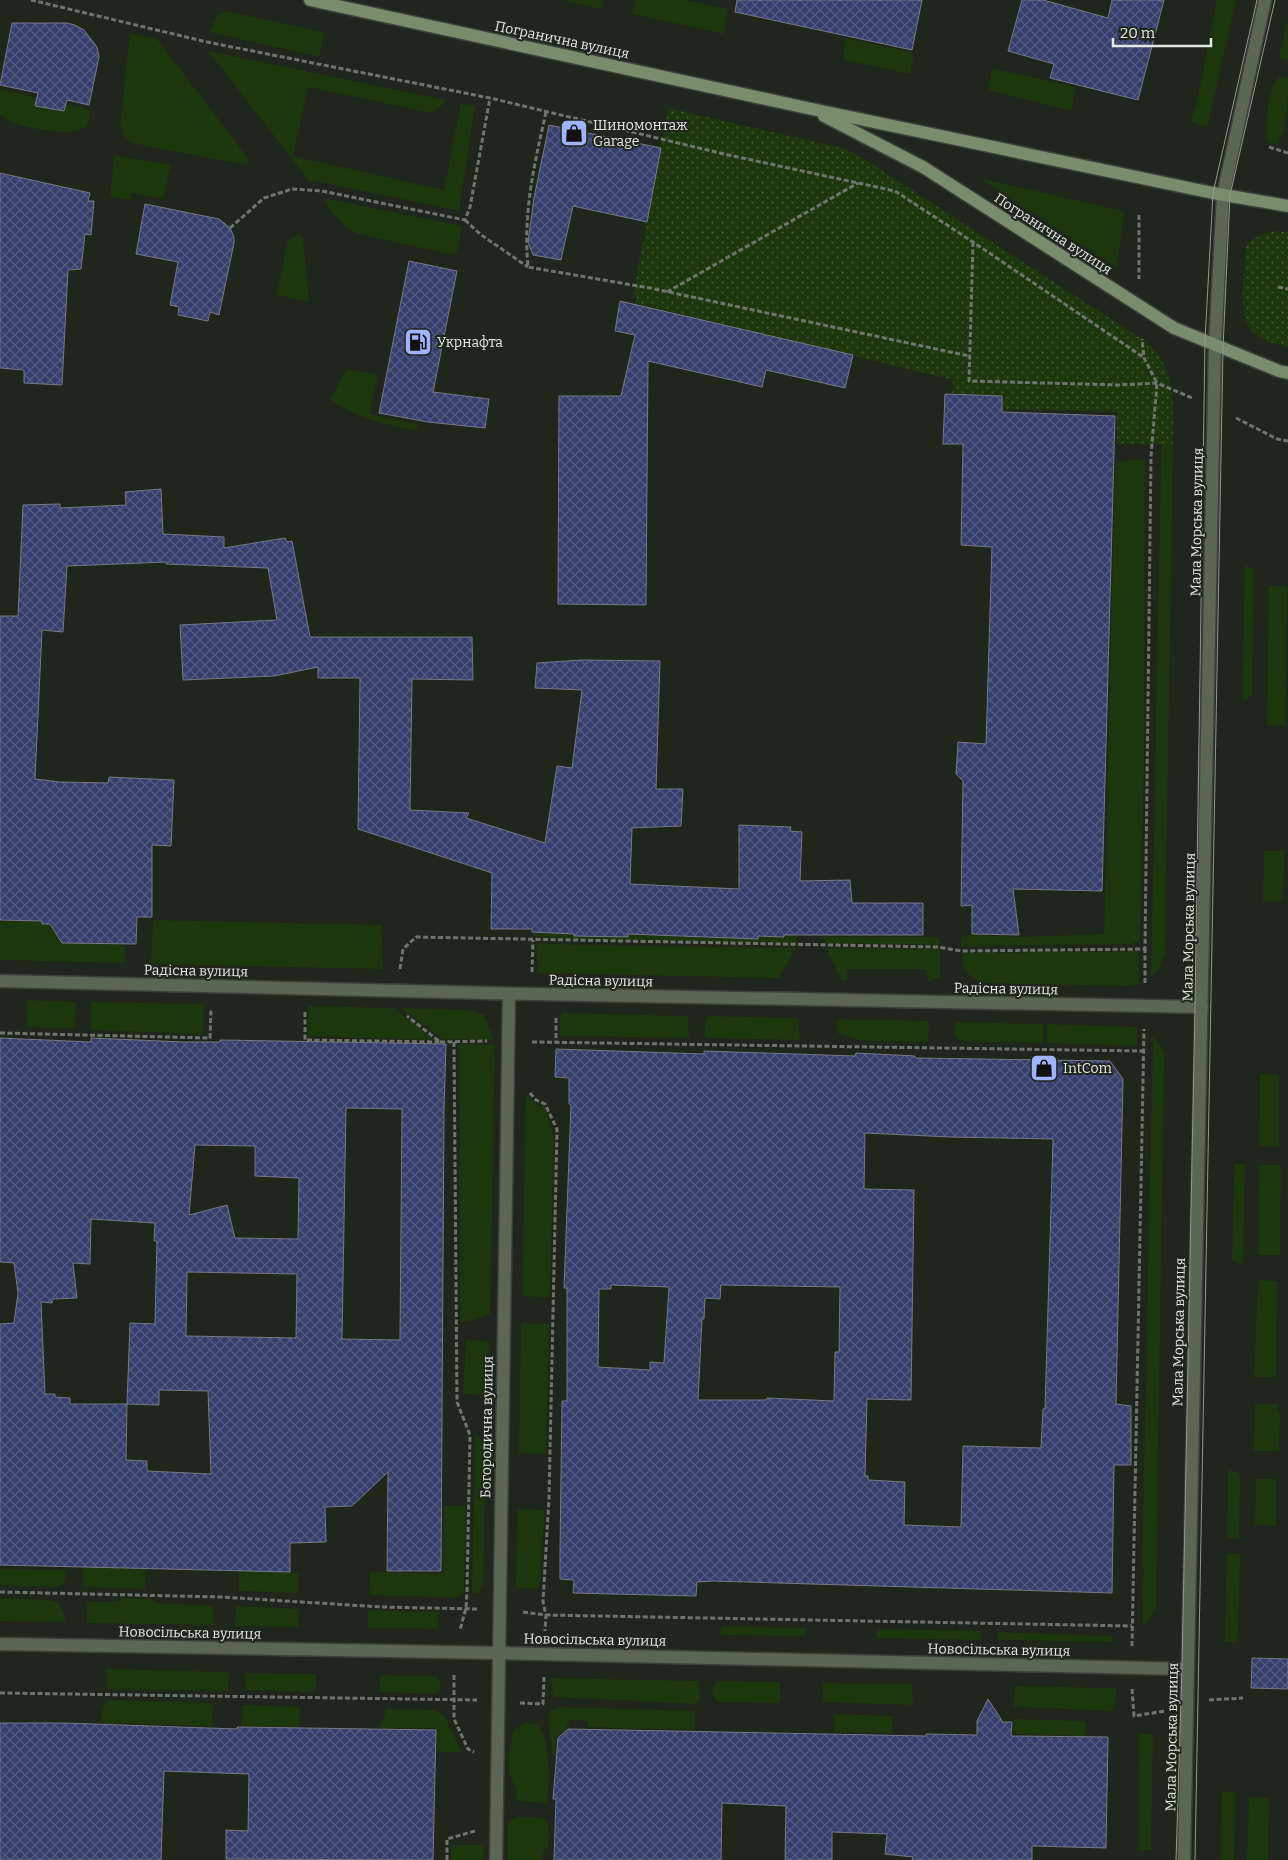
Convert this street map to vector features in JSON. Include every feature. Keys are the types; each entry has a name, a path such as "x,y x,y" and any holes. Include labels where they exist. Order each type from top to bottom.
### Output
{"main road":[{"name":"Погранична вулиця","path":"310,0 807,108 1223,195 1288,206"},
{"name":"Погранична вулиця","path":"807,108 923,167 1174,328 1279,372 1288,373"}],"street":[{"name":"Мала Морська вулиця","path":"1184,1860 1215,344 1223,195 1265,0"},
{"name":"Радісна вулиця","path":"0,981 509,994 1202,1007"},
{"name":"Богородична вулиця","path":"496,1860 509,994"},
{"name":"Новосільська вулиця","path":"0,1644 454,1652 1188,1669"}],"path":[{"path":"30,0 207,42 490,98 714,152 895,192 973,242 1144,358"},
{"path":"465,220 470,207 490,98"},
{"path":"528,267 526,240 530,183 546,112"},
{"path":"1269,147 1288,153"},
{"path":"666,292 859,183"},
{"path":"230,228 264,198 292,189 322,191 465,220 480,234 528,267 666,292 969,356"},
{"path":"1139,215 1139,281"},
{"path":"973,242 968,381 1119,385 1157,383"},
{"path":"1278,287 1288,289"},
{"path":"1134,1716 1131,1668 1144,1051 1151,456 1157,383 1144,358 1142,339"},
{"path":"305,1009 305,1040 440,1042 398,1009 398,991 404,949 416,937 962,950 1145,949"},
{"path":"0,1033 210,1038 211,1008 215,1008"},
{"path":"454,1042 457,1402 470,1435 466,1608 454,1652 453,1700 454,1719 468,1749 476,1753"},
{"path":"530,1050 530,1042 1144,1051"},
{"path":"0,1694 472,1699 543,1704 546,1614 543,1602 549,1498 557,1129 545,1104 536,1100 530,1092 530,1084"},
{"path":"0,1592 222,1597 382,1607 466,1608 546,1614 1132,1626"},
{"path":"447,1860 447,1839 479,1829"}],"green space":[{"path":"561,0 603,0 601,9"},
{"path":"635,0 685,0 728,9 724,34 632,14"},
{"path":"1217,0 1236,0 1207,128 1191,121 1197,101"},
{"path":"225,11 324,32 319,57 209,32 218,15"},
{"path":"1288,18 1288,60 1279,57"},
{"path":"130,33 157,39 250,161 240,164 131,143 123,135 120,125"},
{"path":"846,38 914,53 910,74 843,60"},
{"path":"208,51 446,100 431,113 308,87 293,156 444,190 461,103 475,106 459,211 315,181 310,182"},
{"path":"992,68 1075,87 1072,111 988,90"},
{"path":"1279,77 1288,78 1288,87 1286,120 1278,144 1268,143 1266,127 1269,99"},
{"path":"0,89 37,98 35,106 64,111 66,104 91,110 87,127 71,132 63,132 14,123 0,114"},
{"path":"668,108 843,148 861,157 1142,339 1154,349 1168,373 1173,400 1173,444 1117,444 1117,412 1002,409 952,394 953,380 635,303 637,296 633,295"},
{"path":"114,155 171,165 163,199 131,193 130,200 110,197"},
{"path":"982,180 1124,211 1117,268"},
{"path":"328,199 462,226 457,252 453,255 358,234 344,224 324,202"},
{"path":"1275,231 1288,232 1288,347 1268,341 1253,333 1246,322 1244,312 1243,289 1246,246 1263,234"},
{"path":"298,234 303,237 309,302 277,295 288,240"},
{"path":"347,369 378,375 369,414 418,424 416,431 360,416 330,399"},
{"path":"1162,413 1173,413 1165,953 1160,969 1151,977"},
{"path":"1145,460 1144,767 1140,941 1131,944 961,946 961,937 972,935 1018,937 1104,934 1115,463"},
{"path":"1245,565 1254,570 1252,695 1242,703"},
{"path":"1269,586 1287,586 1286,726 1267,725"},
{"path":"1264,851 1285,851 1282,902 1263,901"},
{"path":"21,918 42,919 42,924 49,925 62,943 125,945 125,963 0,960 0,921 20,922"},
{"path":"153,920 382,925 383,969 151,964"},
{"path":"534,933 757,939 759,937 797,936 796,943 578,939 534,936"},
{"path":"822,937 931,937 939,938 939,945 825,943"},
{"path":"536,943 796,948 779,978 538,973"},
{"path":"828,948 940,949 940,977 929,982 925,969 847,969 848,980 842,980"},
{"path":"1139,951 1139,984 1124,986 985,983 970,976 963,965 963,953"},
{"path":"26,1000 76,1002 74,1029 27,1027"},
{"path":"91,1002 204,1004 203,1034 90,1030"},
{"path":"309,1006 394,1008 434,1040 307,1036"},
{"path":"401,1008 469,1010 484,1015 494,1040 442,1039"},
{"path":"562,1013 688,1016 689,1038 560,1036"},
{"path":"707,1016 798,1018 800,1040 705,1038"},
{"path":"838,1019 929,1021 928,1042 862,1041 837,1033"},
{"path":"955,1022 1044,1024 1043,1043 960,1041 954,1035"},
{"path":"1047,1024 1137,1027 1137,1046 1047,1043"},
{"path":"1153,1035 1164,1053 1156,1604 1154,1612 1143,1627 1142,1578 1145,1576 1142,1565"},
{"path":"459,1044 494,1045 495,1055 490,1314 471,1321 460,1322"},
{"path":"1260,1074 1279,1075 1279,1147 1259,1146"},
{"path":"526,1094 538,1105 544,1106 554,1136 550,1298 522,1296"},
{"path":"1234,1164 1245,1164 1243,1263 1237,1263 1232,1259"},
{"path":"1259,1165 1281,1165 1280,1255 1258,1255"},
{"path":"1258,1280 1277,1281 1276,1377 1254,1377"},
{"path":"521,1323 549,1324 546,1454 519,1453"},
{"path":"466,1340 489,1341 488,1395 463,1394"},
{"path":"1255,1404 1278,1404 1277,1412 1280,1412 1279,1451 1254,1451"},
{"path":"475,1434 486,1443 483,1585 479,1594 472,1593"},
{"path":"1228,1470 1238,1472 1240,1479 1239,1538 1227,1538"},
{"path":"1256,1479 1276,1479 1276,1526 1255,1525"},
{"path":"444,1506 466,1506 464,1592 457,1598 369,1595 370,1572 443,1574"},
{"path":"518,1509 545,1510 539,1589 516,1588"},
{"path":"1226,1554 1240,1554 1238,1642 1225,1642"},
{"path":"83,1568 146,1569 145,1589 83,1587"},
{"path":"0,1569 66,1570 66,1577 64,1584 54,1587 0,1585"},
{"path":"239,1571 298,1573 298,1593 239,1591"},
{"path":"0,1598 57,1602 65,1614 65,1622 0,1621"},
{"path":"123,1598 152,1599 156,1603 213,1606 214,1625 87,1623 87,1602 116,1602"},
{"path":"236,1606 299,1609 298,1627 235,1626"},
{"path":"368,1610 439,1612 438,1629 368,1628"},
{"path":"721,1627 805,1628 805,1636 721,1635"},
{"path":"878,1629 981,1631 981,1640 877,1638"},
{"path":"998,1632 1113,1637 1112,1642 998,1640"},
{"path":"106,1669 229,1672 228,1691 106,1689"},
{"path":"245,1673 316,1674 316,1685 313,1692 246,1690"},
{"path":"380,1675 436,1676 441,1683 440,1691 435,1694 379,1692"},
{"path":"551,1678 699,1681 700,1698 696,1704 553,1697"},
{"path":"716,1681 780,1682 780,1703 719,1702 714,1698 712,1688"},
{"path":"823,1683 912,1684 913,1705 823,1702"},
{"path":"1015,1686 1108,1688 1116,1689 1116,1697 1113,1711 1014,1707"},
{"path":"109,1700 213,1703 212,1726 102,1723 102,1707"},
{"path":"242,1705 300,1707 299,1727 242,1726"},
{"path":"561,1707 695,1711 695,1730 588,1727 588,1721 570,1720 566,1728 557,1737 555,1756 552,1755 549,1721 551,1710"},
{"path":"387,1709 436,1710 446,1718 461,1752 437,1752 436,1728 380,1728"},
{"path":"834,1714 893,1716 892,1733 834,1732"},
{"path":"1014,1719 1085,1721 1086,1736 1013,1734"},
{"path":"533,1723 540,1725 546,1743 549,1773 547,1803 517,1801 516,1789 509,1773 509,1753 513,1731 523,1724"},
{"path":"1139,1734 1153,1734 1151,1850 1138,1850"},
{"path":"1222,1791 1235,1792 1234,1860 1221,1860"},
{"path":"1249,1797 1269,1798 1268,1860 1247,1860"},
{"path":"517,1817 540,1818 547,1823 549,1828 548,1847 543,1851 542,1860 508,1860 508,1823"},
{"path":"452,1845 484,1845 483,1860 451,1860"}],"building":[{"path":"737,0 922,0 912,50 735,12"},
{"path":"1022,0 1043,0 1108,18 1112,0 1164,0 1138,100 1050,78 1054,64 1008,51"},
{"path":"12,23 67,23 84,30 97,47 99,57 89,105 67,100 64,111 35,106 38,93 0,85"},
{"path":"549,125 661,148 647,222 573,206 561,260 533,255 528,242 534,198"},
{"path":"0,173 90,193 88,201 94,201 91,235 85,234 81,269 68,270 62,385 24,383 24,370 0,368"},
{"path":"145,204 219,219 230,228 234,237 234,243 219,315 210,312 208,321 178,315 179,307 170,305 178,262 136,254"},
{"name":"Укрнафта","path":"409,261 457,271 433,392 489,399 485,428 428,422 379,413"},
{"path":"620,301 853,355 845,388 766,370 762,387 648,361 646,605 558,604 559,396 621,396 635,335 615,331"},
{"path":"945,394 1002,396 1002,412 1115,416 1102,891 1013,889 1019,935 972,934 972,905 961,906 963,781 956,774 958,742 986,744 992,547 961,545 963,444 943,444"},
{"path":"161,489 163,534 224,537 224,548 285,538 287,542 292,541 310,637 472,637 473,680 412,679 410,810 469,813 466,818 545,843 557,766 572,768 582,690 535,688 537,663 582,660 660,661 656,789 683,789 681,826 632,828 630,884 739,889 739,825 791,827 790,831 802,832 800,881 850,880 852,903 923,903 923,935 784,935 784,937 758,936 758,939 628,934 628,937 574,936 574,934 532,932 532,929 491,929 492,873 358,829 360,678 318,678 318,667 274,676 183,680 180,625 277,620 268,568 166,564 167,562 67,566 63,632 42,630 35,779 60,782 108,783 109,777 174,780 171,846 152,845 152,917 137,917 136,944 62,943 50,924 42,924 42,921 0,920 0,616 18,616 23,505 60,504 60,508 126,505 125,492"},
{"path":"0,1038 91,1042 91,1038 184,1042 220,1042 220,1040 446,1044 441,1571 387,1571 388,1472 352,1506 325,1507 326,1542 290,1543 290,1572 0,1565 0,1324 14,1323 18,1293 14,1263 0,1262","holes":["346,1108 402,1109 400,1340 342,1339","195,1145 255,1146 255,1176 299,1178 298,1239 235,1238 227,1205 189,1215","91,1219 155,1223 154,1241 157,1241 155,1324 130,1323 127,1404 70,1404 70,1398 55,1397 55,1394 45,1394 41,1302 52,1303 53,1299 77,1298 73,1263 90,1264","187,1272 297,1274 296,1338 186,1336","159,1390 208,1391 211,1474 147,1471 147,1461 126,1460 127,1404 159,1405"]},
{"path":"556,1049 704,1054 704,1051 855,1056 856,1053 915,1056 915,1058 1110,1061 1123,1079 1116,1404 1131,1406 1131,1465 1114,1465 1112,1593 712,1581 697,1582 696,1596 573,1593 574,1580 560,1579 562,1401 567,1401 567,1288 564,1288 571,1105 569,1104 569,1078 555,1077","holes":["865,1133 1053,1139 1045,1409 1043,1409 1041,1448 963,1446 961,1527 904,1525 905,1482 868,1480 868,1476 865,1476 867,1399 911,1400 914,1190 864,1189","611,1285 669,1287 664,1363 650,1362 650,1370 598,1367 599,1289 611,1289","721,1285 840,1287 839,1352 835,1352 834,1401 767,1398 766,1400 698,1400 702,1319 704,1319 705,1298 720,1299"]},
{"path":"1252,1658 1288,1659 1288,1689 1251,1688"},
{"path":"988,1699 1003,1722 1012,1722 1011,1736 1108,1737 1106,1848 1032,1846 1032,1860 912,1860 913,1857 885,1854 887,1834 832,1832 832,1860 785,1860 786,1806 722,1803 721,1860 554,1860 556,1799 553,1799 558,1738 568,1729 926,1736 926,1734 977,1735 977,1721"},
{"path":"0,1723 64,1723 237,1729 237,1727 436,1730 433,1860 226,1859 226,1830 248,1831 249,1774 164,1771 161,1860 0,1860"}],"tram line":[{"path":"1176,1860 1182,1669 1195,1008 1205,340 1213,193 1257,0"},
{"path":"1195,1860 1223,348 1230,195 1275,0"}],"place":[{"name":"Шиномонтаж Garage","path":"574,133"},
{"name":"Укрнафта","path":"418,342"},
{"name":"IntCom","path":"1044,1068"}]}
